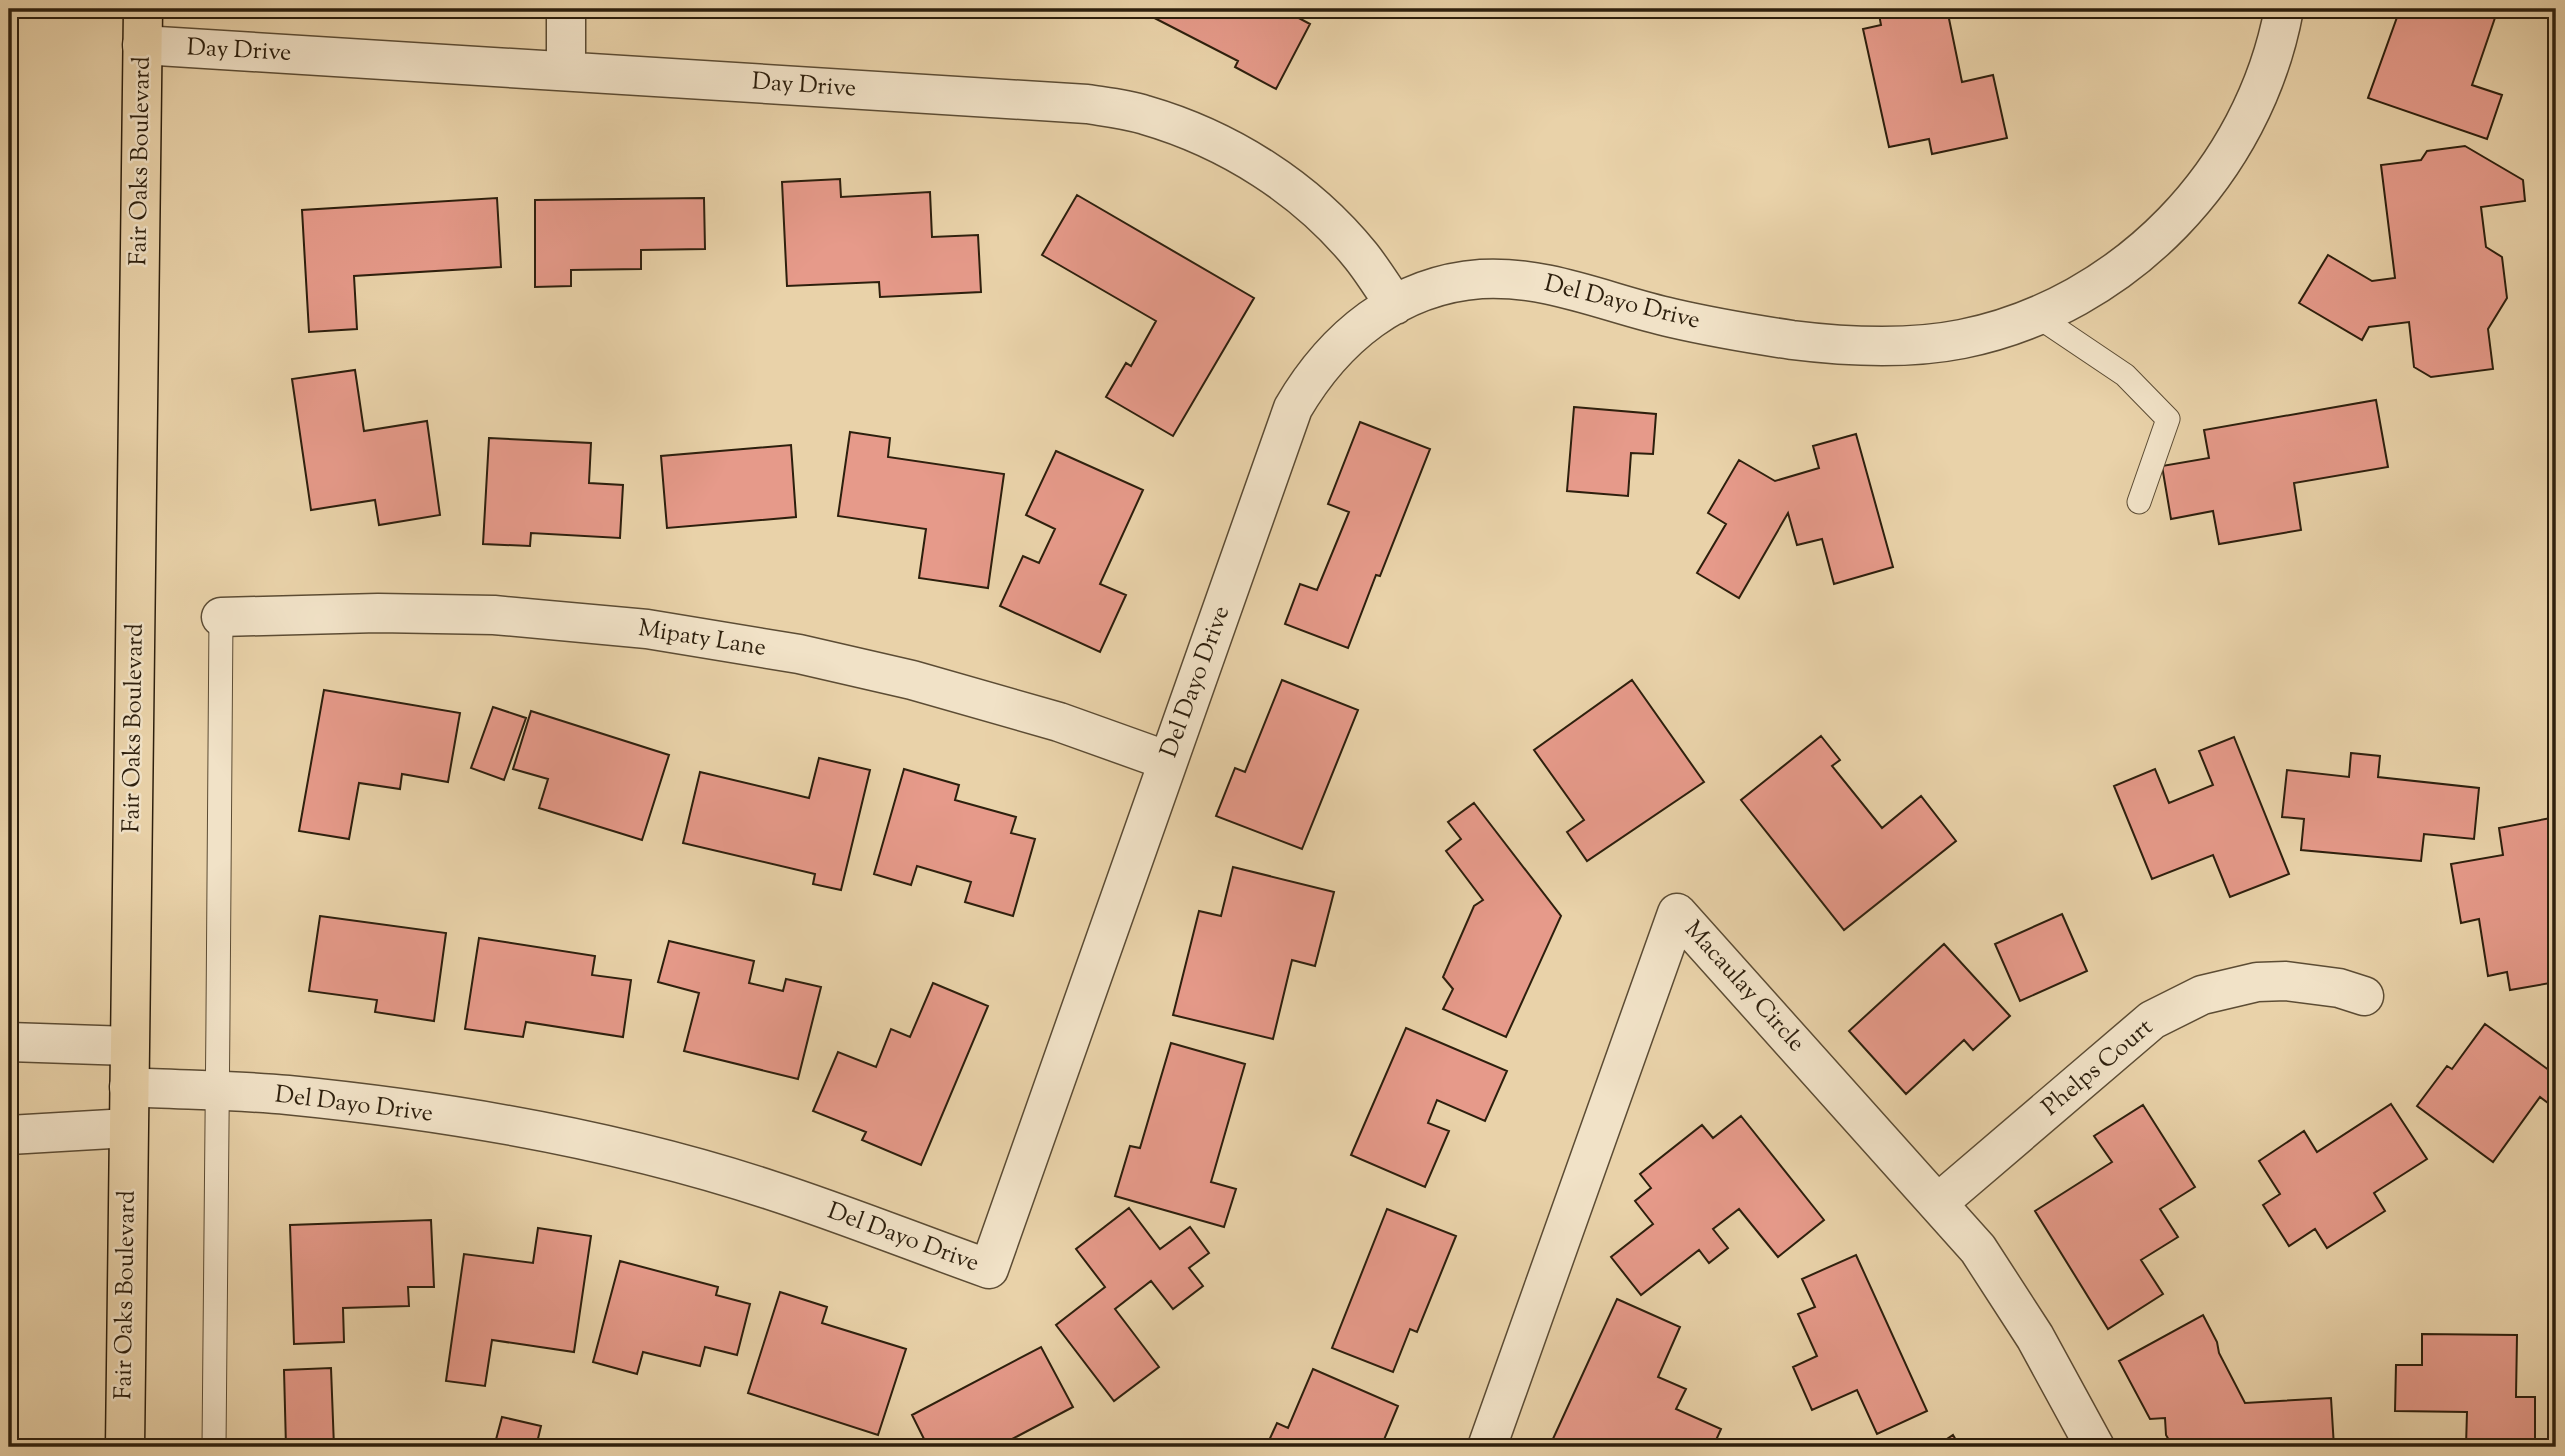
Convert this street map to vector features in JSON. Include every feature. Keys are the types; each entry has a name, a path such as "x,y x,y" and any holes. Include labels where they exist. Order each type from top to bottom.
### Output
{"main road":[{"name":"Fair Oaks Boulevard","path":"125,1447 143,27"}],"street":[{"path":"566,9 566,71"},
{"name":"Del Dayo Drive","path":"129,1087 285,1095 400,1108 554,1134 666,1161 769,1190 989,1269 1293,408 1307,384 1344,340 1395,305 1423,293 1479,279 1535,281 1672,318 1793,340 1906,346 1962,339 2018,324 2071,299 2119,270 2164,234 2202,191 2234,144 2260,93 2278,38 2284,9"},
{"name":"Day Drive","path":"143,27 566,71 1087,104 1144,115 1226,146 1276,177 1329,222 1361,256 1395,305"},
{"name":"Mipaty Lane","path":"221,617 378,612 494,615 647,629 799,654 912,680 1059,722 1168,761"},
{"name":"Macaulay Circle","path":"1487,1447 1677,914 1978,1250 2028,1326 2095,1447"},
{"name":"Phelps Court","path":"1938,1203 2152,1020 2202,995 2257,982 2286,981 2339,988 2364,996"},
{"path":"9,1042 130,1046"},
{"path":"9,1135 128,1128"}],"lane":[{"path":"2036,315 2125,375 2168,419 2139,502"},
{"path":"214,1447 221,617"}],"building":[{"path":"1137,9 1282,9 1310,24 1276,89 1235,67 1238,61"},
{"path":"1878,9 1947,9 1962,82 1993,75 2007,138 1932,154 1929,139 1889,147 1863,29 1881,25"},
{"path":"2400,9 2498,9 2472,85 2502,95 2487,139 2368,98"},
{"path":"2508,9 2534,9 2532,17"},
{"path":"2465,146 2523,180 2525,201 2481,207 2486,247 2502,257 2507,298 2488,329 2493,369 2431,377 2414,367 2409,322 2369,327 2362,340 2299,303 2328,255 2372,281 2395,278 2381,165 2421,160 2427,151"},
{"path":"840,179 841,197 930,192 932,237 978,235 981,292 880,297 879,282 787,286 782,182"},
{"path":"1077,195 1254,298 1173,436 1106,397 1126,363 1131,366 1156,321 1042,255"},
{"path":"497,198 501,267 354,276 357,329 309,332 302,210"},
{"path":"704,198 705,249 641,250 641,269 571,270 571,286 535,287 535,200"},
{"path":"355,370 364,431 427,421 440,515 379,525 375,500 311,510 292,379"},
{"path":"2376,400 2388,467 2294,483 2301,530 2219,544 2213,511 2171,519 2162,466 2209,458 2204,430"},
{"path":"1574,407 1656,414 1653,454 1631,453 1628,496 1567,491"},
{"path":"1360,422 1430,449 1380,576 1376,575 1348,648 1285,624 1300,584 1317,590 1349,512 1328,504"},
{"path":"850,432 890,438 888,457 1004,474 988,588 919,578 926,529 838,516"},
{"path":"1856,434 1893,567 1834,584 1822,539 1797,545 1788,513 1739,598 1697,573 1726,524 1708,513 1739,460 1775,481 1819,468 1813,446"},
{"path":"489,438 591,443 589,483 623,485 620,538 531,533 530,546 483,544"},
{"path":"791,445 796,517 667,528 661,456"},
{"path":"1056,451 1143,490 1100,584 1126,595 1100,652 1000,606 1023,556 1039,563 1055,529 1026,515"},
{"path":"1282,680 1358,710 1302,849 1216,816 1235,768 1245,772"},
{"path":"1632,680 1704,782 1587,861 1567,832 1584,820 1534,750"},
{"path":"324,690 460,713 448,782 402,774 400,789 359,783 349,839 299,831"},
{"path":"493,707 526,718 504,780 471,768"},
{"path":"531,711 669,755 642,840 539,808 548,779 513,769"},
{"path":"1821,736 1840,760 1832,766 1882,828 1921,796 1956,841 1844,930 1741,800"},
{"path":"2234,737 2289,874 2230,897 2213,855 2152,879 2114,786 2155,769 2169,803 2213,785 2199,751"},
{"path":"2351,753 2380,756 2378,777 2479,788 2474,839 2424,834 2421,861 2301,850 2304,819 2282,817 2287,770 2349,777"},
{"path":"819,758 870,770 841,890 813,884 815,874 683,843 700,772 809,798"},
{"path":"904,769 959,785 955,800 1016,817 1011,833 1035,839 1013,916 965,902 971,882 917,866 911,885 874,874"},
{"path":"1474,803 1561,916 1506,1037 1443,1009 1453,989 1443,977 1474,906 1483,900 1446,851 1461,839 1448,822"},
{"path":"2556,817 2556,982 2510,990 2507,972 2488,976 2479,919 2461,923 2451,864 2503,855 2499,828"},
{"path":"1233,867 1334,892 1315,966 1292,960 1273,1039 1173,1015 1199,911 1221,916"},
{"path":"2062,914 2087,971 2020,1001 1995,944"},
{"path":"320,916 446,933 434,1021 375,1012 377,1000 309,991"},
{"path":"479,938 595,956 592,975 631,980 623,1037 526,1022 523,1037 465,1029"},
{"path":"669,941 754,961 749,983 783,991 786,979 821,987 798,1079 684,1051 699,993 658,982"},
{"path":"1944,944 2010,1016 1973,1050 1964,1040 1906,1094 1849,1031"},
{"path":"933,983 988,1006 921,1165 862,1140 866,1132 813,1111 838,1052 876,1067 891,1029 910,1037"},
{"path":"2485,1024 2553,1073 2556,1068 2556,1109 2540,1097 2493,1162 2417,1106 2447,1066 2452,1069"},
{"path":"1406,1028 1507,1071 1485,1121 1437,1100 1428,1123 1449,1131 1425,1187 1351,1155"},
{"path":"1171,1043 1245,1064 1211,1182 1236,1189 1224,1227 1115,1196 1130,1146 1140,1148"},
{"path":"2391,1104 2427,1159 2374,1193 2385,1211 2327,1248 2315,1229 2289,1246 2263,1205 2280,1194 2259,1161 2304,1131 2317,1152"},
{"path":"2143,1105 2195,1187 2160,1209 2178,1237 2141,1260 2163,1294 2108,1329 2035,1211 2112,1162 2094,1136"},
{"path":"1741,1116 1824,1220 1778,1257 1739,1209 1713,1229 1728,1248 1709,1263 1699,1250 1641,1295 1611,1257 1653,1224 1635,1201 1651,1188 1640,1174 1702,1125 1713,1138"},
{"path":"1129,1208 1160,1249 1190,1227 1209,1253 1189,1268 1203,1286 1173,1309 1151,1281 1115,1309 1159,1367 1114,1401 1056,1325 1105,1287 1076,1249"},
{"path":"1387,1209 1456,1236 1417,1332 1410,1329 1393,1372 1332,1348"},
{"path":"431,1220 434,1287 408,1287 409,1306 343,1308 344,1342 294,1344 290,1225"},
{"path":"538,1228 591,1236 574,1352 492,1340 485,1386 446,1381 464,1254 533,1263"},
{"path":"1856,1255 1927,1411 1877,1434 1857,1390 1812,1410 1793,1367 1817,1356 1798,1314 1815,1307 1802,1279"},
{"path":"620,1261 718,1287 716,1295 750,1304 737,1355 705,1347 700,1366 643,1352 637,1374 593,1362"},
{"path":"780,1292 827,1307 822,1323 906,1349 878,1435 748,1393"},
{"path":"1617,1299 1680,1327 1658,1377 1686,1389 1676,1409 1721,1429 1713,1447 1567,1447 1552,1441"},
{"path":"2203,1315 2245,1403 2331,1398 2334,1447 2173,1447 2166,1435 2165,1418 2150,1419 2119,1361"},
{"path":"2422,1334 2517,1335 2516,1397 2535,1397 2535,1447 2466,1446 2467,1412 2395,1411 2396,1365 2422,1365"},
{"path":"1041,1347 1073,1407 997,1447 928,1447 912,1415"},
{"path":"331,1368 334,1447 286,1447 284,1370"},
{"path":"1313,1369 1398,1406 1381,1447 1266,1447 1277,1423 1288,1428"},
{"path":"502,1417 541,1426 536,1447 494,1447"},
{"path":"1953,1435 1960,1447 1935,1447"}]}
